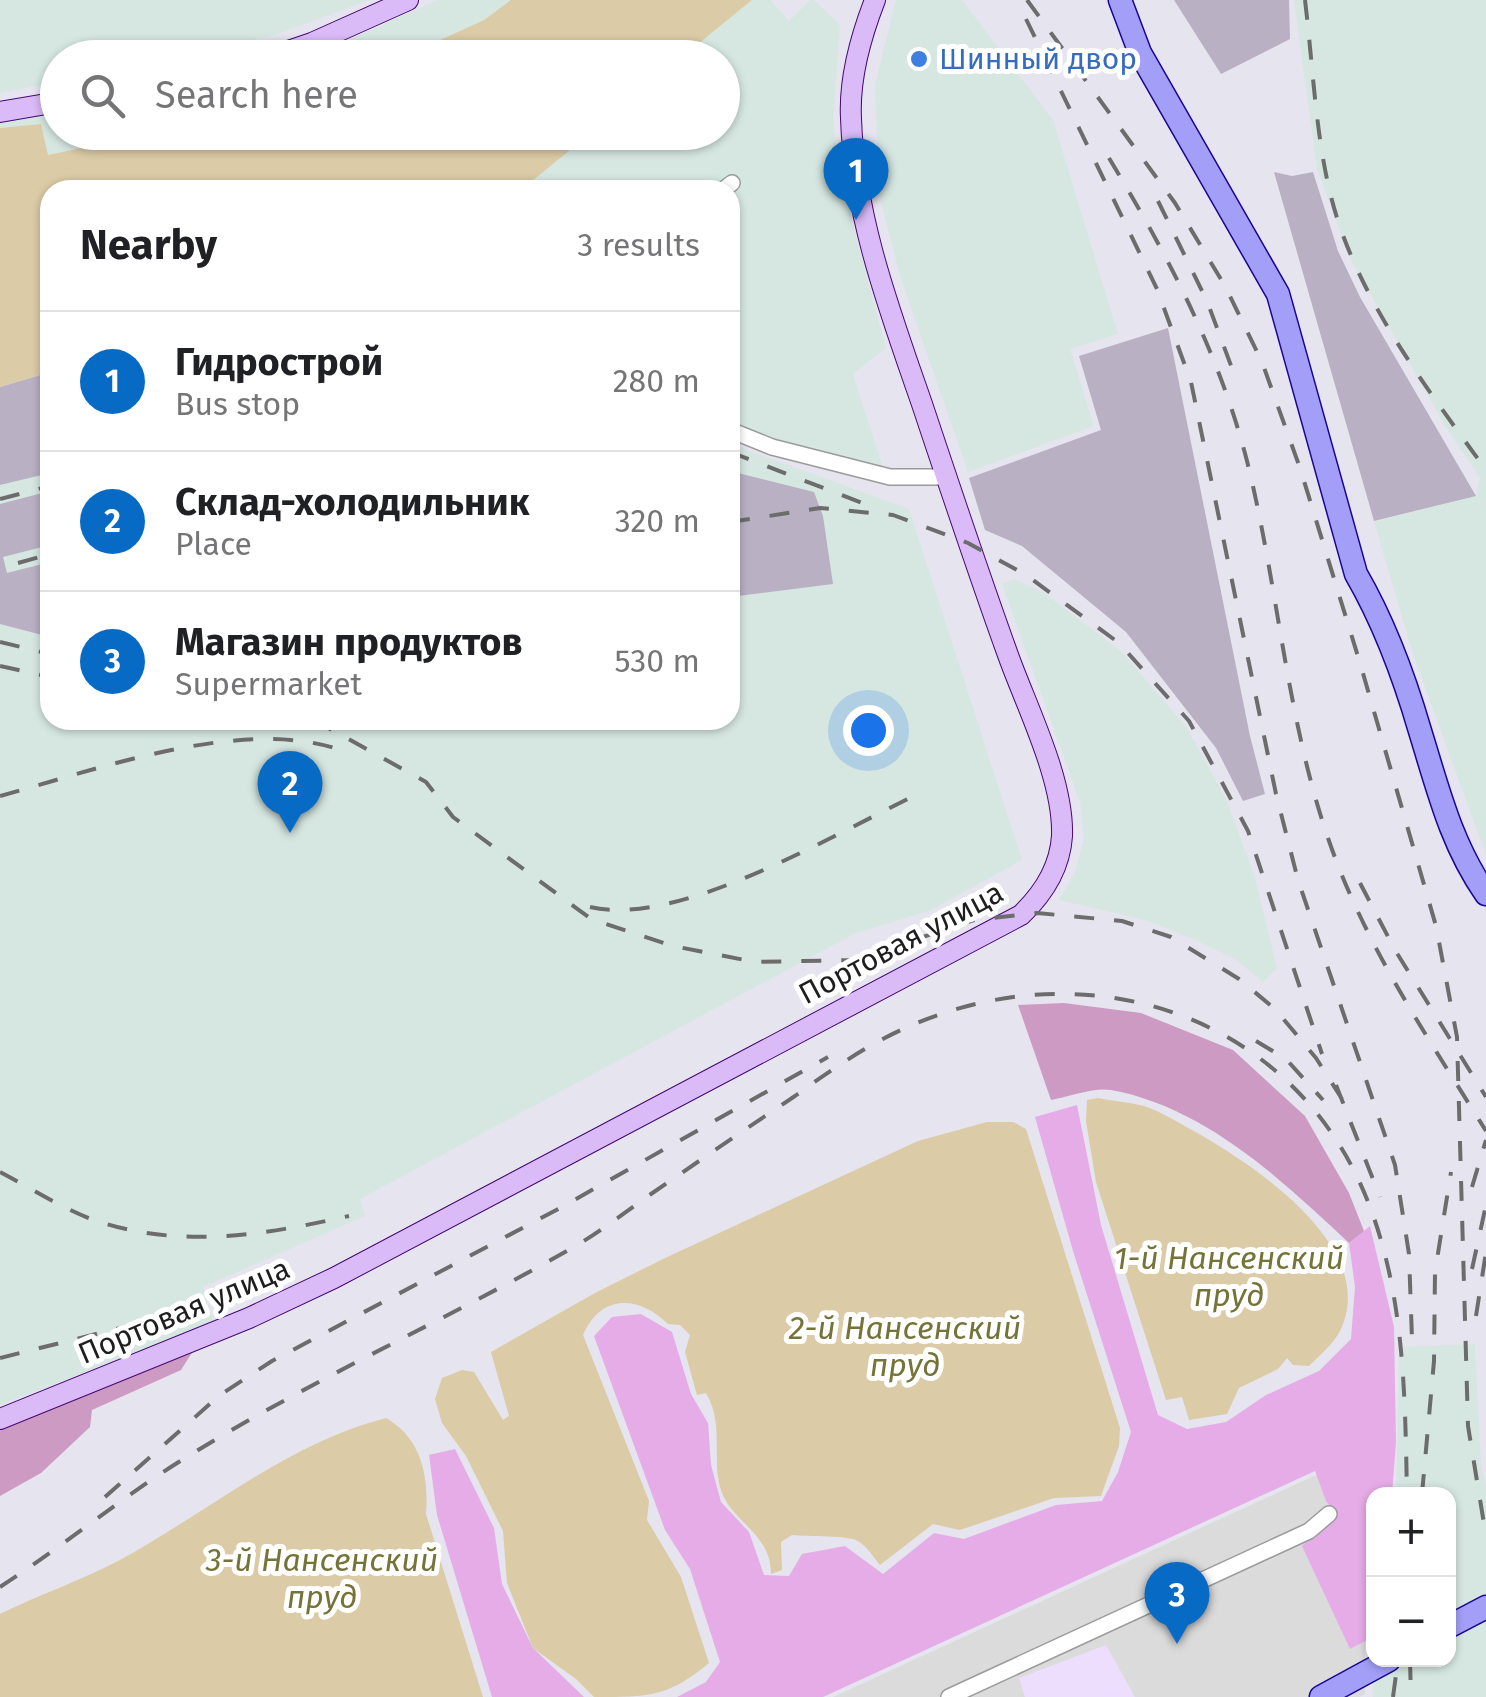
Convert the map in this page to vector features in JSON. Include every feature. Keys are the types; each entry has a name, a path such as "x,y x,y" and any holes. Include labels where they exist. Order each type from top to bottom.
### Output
{"main road":[{"path":"319,40 408,0"},
{"name":"Портовая улица","path":"0,1419 249,1318 334,1278 1021,915 1038,898 1058,862 1062,836 1052,776 946,477 871,242 854,156 853,84 875,0"},
{"path":"1120,0 1140,54 1278,294 1356,574 1378,611 1400,670 1450,830 1486,894"},
{"path":"0,112 40,105"},
{"path":"1456,1623 1486,1607"},
{"path":"1330,1692 1376,1667"}],"street":[{"path":"740,434 772,447 890,477 946,477"},
{"path":"949,1697 1309,1532 1328,1514"}],"shaded area":[{"path":"0,0 369,0 251,40 40,40 40,85 0,93"},
{"path":"437,0 511,0 484,20 440,40 349,40"},
{"path":"752,0 770,0 789,21 814,0 840,25 833,123 841,179 886,348 853,374 883,468 773,440 740,425 740,180 533,180 570,150 740,150 740,40 703,40"},
{"path":"896,0 962,0 1053,120 1118,334 1070,349 1094,426 968,472 901,279 879,195 875,85"},
{"path":"1174,0 1289,0 1290,39 1221,74"},
{"path":"1294,0 1486,0 1486,855 1414,657 1374,522 1476,496 1480,478 1447,429 1352,262 1317,169"},
{"path":"40,112 40,124 0,128 0,120"},
{"path":"47,150 73,150 48,155"},
{"path":"1274,172 1292,176 1313,172 1338,251 1360,297 1476,496 1374,521"},
{"path":"1168,328 1265,794 1243,801 1216,748 1126,632 1022,546 985,530 969,478 1101,430 1079,356"},
{"path":"40,375 40,730 740,730 740,448 909,509 1022,860 929,911 856,933 360,1199 365,1216 203,1287 214,1322 0,1405 0,387"},
{"path":"40,375 40,475 0,485 0,387"},
{"path":"740,474 814,492 823,516 833,584 740,596"},
{"path":"40,494 40,548 3,557 7,573 40,565 40,634 0,624 0,504"},
{"path":"1014,579 1043,592 1122,652 1187,728 1227,801 1255,878 1277,968 1263,982 1235,959 1193,939 1145,920 1059,900 1075,872 1084,838 1080,802 1002,584"},
{"path":"1064,1003 1141,1013 1233,1050 1305,1116 1349,1193 1364,1231 1349,1243 1269,1171 1210,1129 1178,1112 1104,1089 1051,1100 1018,1005"},
{"path":"1077,1105 1101,1225 1158,1415 1187,1429 1226,1422 1266,1395 1319,1371 1351,1339 1355,1287 1349,1243 1370,1226 1394,1327 1396,1442 1393,1487 1366,1487 1366,1641 1350,1649 1302,1546 1336,1515 1315,1471 823,1697 677,1697 706,1682 720,1662 690,1569 665,1530 594,1336 612,1317 641,1314 672,1332 691,1394 708,1423 711,1465 721,1502 749,1532 764,1575 789,1576 802,1554 845,1546 883,1574 934,1533 964,1539 1056,1505 1102,1501 1118,1472 1131,1432 1035,1117"},
{"path":"1475,1344 1481,1464 1486,1486 1486,1697 1373,1697 1375,1667 1456,1667 1456,1487 1396,1487 1399,1347"},
{"path":"193,1351 181,1370 92,1410 90,1427 41,1473 0,1496 0,1427"},
{"path":"455,1449 494,1528 502,1584 533,1648 584,1697 492,1697 437,1515 429,1455"},
{"path":"1340,1464 1365,1593 1365,1694 1359,1697 833,1697"},
{"path":"1106,1645 1135,1697 1025,1697 1019,1678"}],"water":[{"path":"511,0 752,0 703,40 440,40 484,20"},
{"path":"40,124 40,150 47,150 48,155 72,150 570,150 533,180 40,180 40,375 0,387 0,128"},
{"name":"1-й Нансенский пруд","path":"1098,1098 1156,1111 1246,1164 1304,1211 1327,1239 1342,1269 1348,1300 1334,1340 1309,1366 1293,1365 1287,1358 1278,1369 1239,1388 1227,1414 1189,1420 1182,1397 1166,1400 1096,1182 1086,1121 1087,1100"},
{"name":"2-й Нансенский пруд","path":"987,1122 1013,1122 1026,1129 1120,1428 1119,1446 1101,1496 1054,1498 960,1530 933,1524 880,1565 853,1539 792,1535 781,1542 782,1570 771,1574 764,1547 732,1509 720,1487 715,1416 706,1393 697,1395 685,1352 690,1335 680,1325 668,1324 645,1308 621,1303 610,1306 600,1312 583,1335 649,1501 647,1520 681,1577 709,1663 681,1683 657,1693 594,1697 533,1648 507,1583 503,1531 466,1456 442,1423 435,1399 442,1378 462,1370 474,1372 503,1420 509,1416 491,1352 663,1259 918,1141"},
{"name":"3-й Нансенский пруд","path":"386,1418 407,1436 420,1459 426,1486 426,1514 483,1697 0,1697 0,1614 120,1560 315,1444"}],"railway":[{"path":"1027,0 1175,203 1225,286 1262,362 1300,468 1360,663 1436,926 1457,1037 1468,1426 1486,1536"},
{"path":"1305,0 1321,144 1340,227 1385,323 1486,470"},
{"path":"1026,19 1157,289 1191,382 1276,794 1298,880 1395,1165 1409,1254 1412,1339"},
{"path":"1109,158 1189,305 1222,381 1258,508 1302,745 1343,877 1398,989 1486,1131"},
{"path":"1158,201 1207,301 1236,379"},
{"path":"740,456 870,506"},
{"path":"0,499 40,489"},
{"path":"740,520 820,508 893,515 968,543 1026,575 1119,643 1189,721 1248,831 1322,1054"},
{"path":"18,563 40,557"},
{"path":"0,642 40,652"},
{"path":"0,666 40,675"},
{"path":"332,730 426,782 453,817 591,919 673,946 755,962 854,960 974,920 1037,913 1122,921 1171,937 1239,979 1275,1009 1316,1058 1342,1099"},
{"path":"0,796 129,760 223,742 268,739 312,743 351,754"},
{"path":"590,907 626,910 667,904 711,891 802,852 918,794"},
{"path":"1360,883 1395,950 1486,1097"},
{"path":"0,1587 142,1487 237,1427 582,1242 873,1044 972,1005 1044,994 1115,998 1182,1016 1243,1047 1297,1091 1342,1148 1374,1218 1392,1286 1401,1355 1407,1487"},
{"path":"1256,1041 1286,1059 1323,1100"},
{"path":"105,1497 220,1395 272,1361 560,1208 828,1057"},
{"path":"1336,1085 1380,1197"},
{"path":"1472,1187 1486,1140"},
{"path":"0,1172 97,1221 160,1235 254,1233 349,1216"},
{"path":"1423,1487 1434,1361 1435,1272 1451,1172"},
{"path":"1472,1269 1486,1205"},
{"path":"1476,1316 1486,1252"},
{"path":"0,1358 184,1312"},
{"path":"1393,1697 1397,1667"},
{"path":"1410,1667 1411,1697"}],"place":[{"name":"Шинный двор","path":"919,59"},
{"name":"Гидрострой","path":"856,220"},
{"name":"Склад-холодильник","path":"290,833"},
{"name":"Магазин продуктов","path":"1177,1644"}]}
